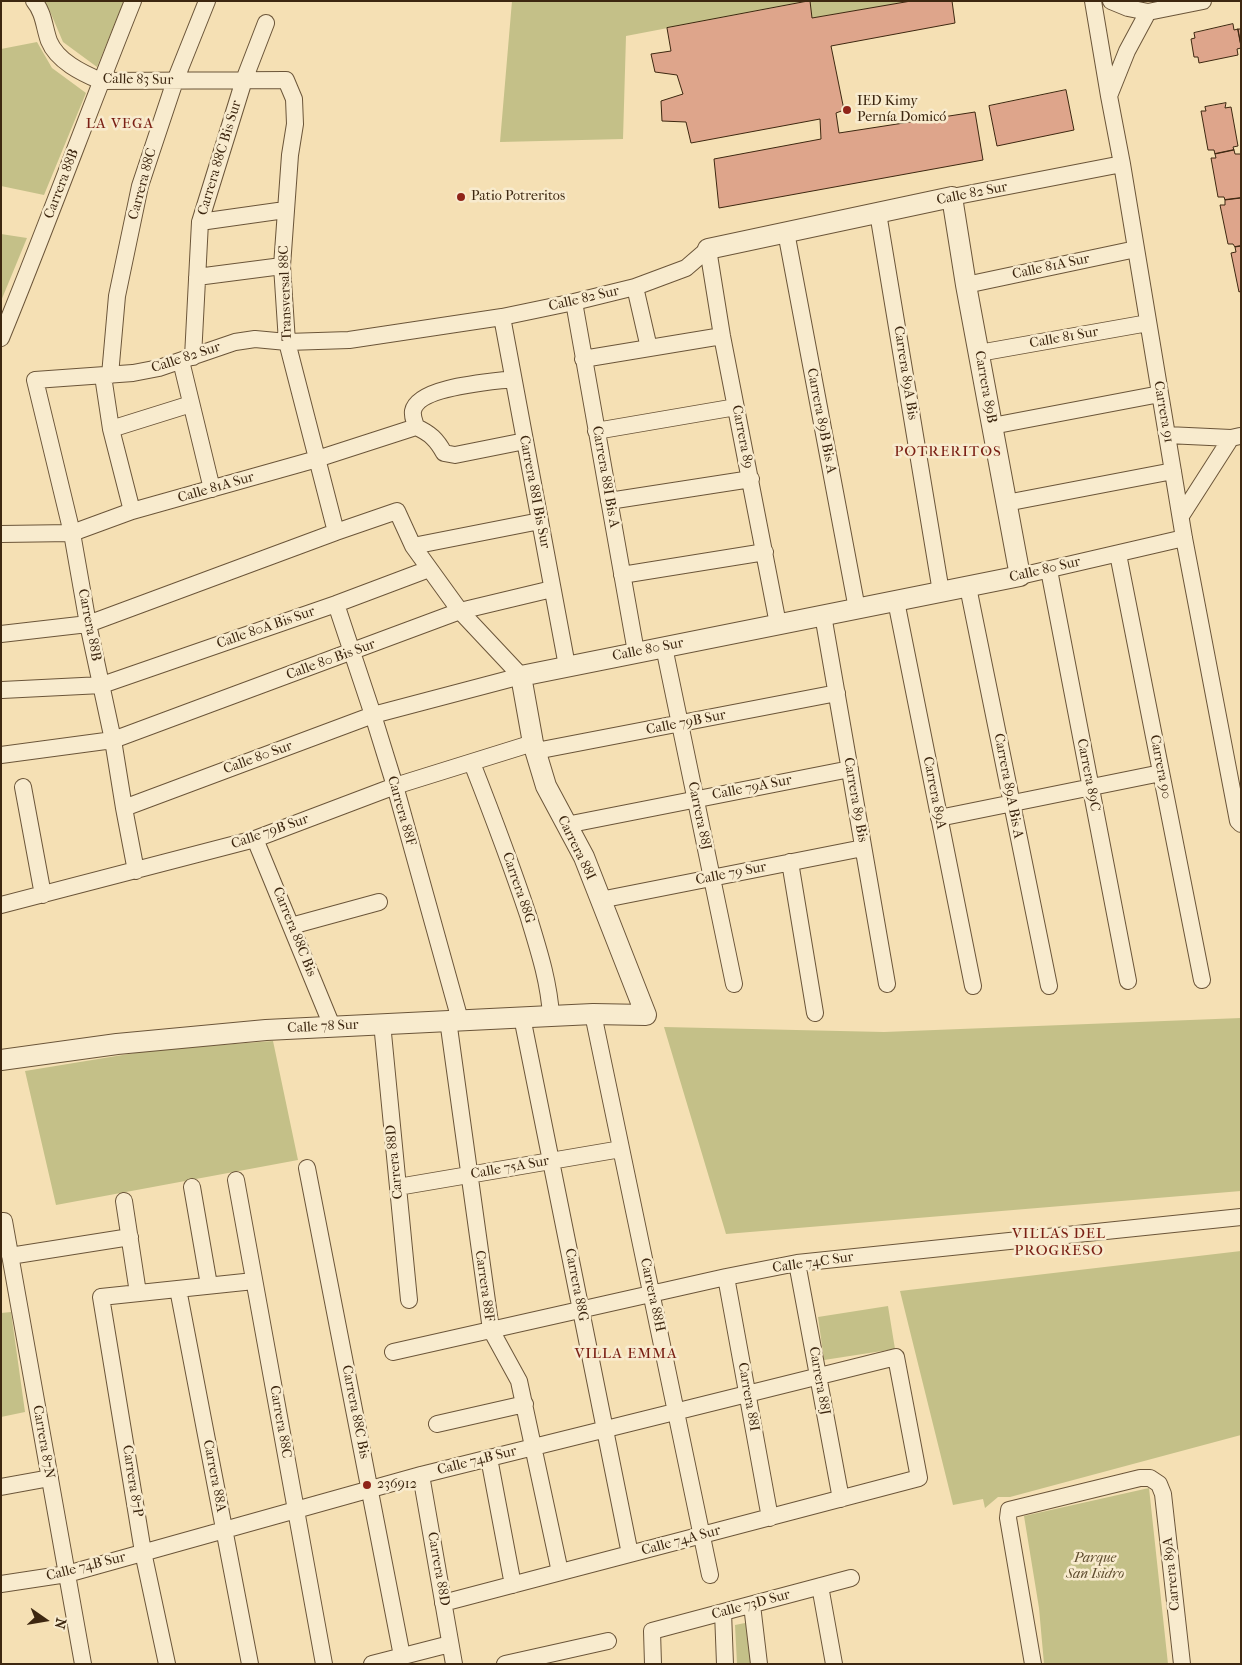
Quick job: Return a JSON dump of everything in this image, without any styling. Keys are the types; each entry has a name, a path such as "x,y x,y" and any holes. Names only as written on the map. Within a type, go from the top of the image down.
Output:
{"street":[{"name":"Calle 83 Sur","path":"34,1 39,8 49,41 56,52 86,75 101,81 286,80"},
{"name":"Carrera 88B","path":"1,338 133,1"},
{"name":"Carrera 88C","path":"132,511 111,429 107,375 117,296 138,196 175,81 207,1"},
{"name":"Carrera 91","path":"1093,1 1184,538 1239,823"},
{"path":"1111,1 1128,8 1148,12 1203,1"},
{"path":"1109,96 1124,58 1148,12"},
{"name":"Carrera 88C Bis Sur","path":"212,489 191,404 187,359 197,277 200,222 244,80 266,23"},
{"name":"Transversal 88C","path":"286,80 294,99 295,124 290,155 282,266 287,342 336,532"},
{"name":"Calle 82 Sur","path":"35,380 107,375 159,368 235,342 255,339 287,342 349,340 502,317 635,287 686,268 708,248 1122,164"},
{"name":"Carrera 89B","path":"952,197 966,285 1020,576"},
{"path":"200,222 285,210"},
{"name":"Carrera 89A Bis","path":"878,213 941,592"},
{"name":"Carrera 89B Bis A","path":"786,232 857,609"},
{"name":"Carrera 89","path":"708,248 722,336 778,624"},
{"name":"Calle 81A Sur","path":"966,285 1136,249"},
{"path":"197,277 282,266"},
{"path":"635,287 648,348"},
{"name":"Carrera 88I Bis A","path":"574,302 636,652"},
{"name":"Carrera 88I Bis Sur","path":"502,317 567,666"},
{"name":"Calle 81 Sur","path":"979,353 1148,322"},
{"path":"583,359 722,336"},
{"path":"513,379 441,390 428,395 418,403 413,410 413,417 422,430 435,439 444,453 455,455 525,441"},
{"name":"Carrera 88B","path":"35,380 72,533 88,624 113,740 136,870"},
{"path":"992,426 1160,394"},
{"path":"111,429 191,404"},
{"path":"596,431 736,406"},
{"name":"Calle 81A Sur","path":"1,534 72,533 132,511 422,430"},
{"path":"1167,435 1236,437"},
{"path":"1181,516 1236,437"},
{"path":"1006,503 1173,471"},
{"path":"609,501 751,479"},
{"path":"1,634 88,624 397,511 413,546 429,570 460,611 521,676"},
{"path":"413,546 540,521"},
{"name":"Calle 80 Sur","path":"124,808 373,715 521,676 968,587 1184,538"},
{"path":"622,575 764,552"},
{"name":"Carrera 90","path":"1118,554 1202,980"},
{"name":"Calle 80A Bis Sur","path":"2,690 102,685 429,570"},
{"name":"Carrera 89C","path":"1049,570 1128,981"},
{"name":"Carrera 89A Bis A","path":"968,587 1049,986"},
{"name":"Calle 80 Bis Sur","path":"1,755 113,740 460,611 552,588"},
{"name":"Carrera 89A","path":"896,601 973,986"},
{"name":"Carrera 88F","path":"336,604 395,786 454,1020 469,1175 490,1330 519,1381 560,1572"},
{"name":"Carrera 89 Bis","path":"823,616 887,984"},
{"name":"Carrera 88J","path":"664,647 734,984"},
{"name":"Carrera 88I","path":"521,676 535,747 546,786 584,857 646,1015"},
{"name":"Calle 79B Sur","path":"1,905 255,839 395,786 535,747 680,724 836,694"},
{"name":"Carrera 88G","path":"472,764 515,874 540,954 550,1001 550,1016"},
{"name":"Calle 79A Sur","path":"566,824 850,769"},
{"path":"939,818 1161,773"},
{"path":"23,788 43,895"},
{"name":"Carrera 88C Bis","path":"255,839 332,1026"},
{"name":"Calle 79 Sur","path":"600,900 864,848"},
{"path":"790,862 815,1013"},
{"path":"291,926 379,902"},
{"name":"Calle 78 Sur","path":"1,1060 117,1044 332,1026 593,1014 646,1015"},
{"name":"Carrera 88H","path":"593,1014 710,1575"},
{"name":"Carrera 88G","path":"522,1017 630,1554"},
{"name":"Carrera 88D","path":"382,1023 409,1300"},
{"name":"Calle 75A Sur","path":"398,1187 621,1149"},
{"name":"Carrera 88C Bis","path":"307,1168 402,1656"},
{"name":"Carrera 88C","path":"236,1180 324,1664"},
{"path":"192,1187 210,1285"},
{"path":"124,1201 138,1293 254,1280"},
{"name":"Calle 74C Sur","path":"393,1352 726,1277 797,1263 1241,1217"},
{"name":"Carrera 87N","path":"2,1221 10,1256 8,1283 50,1478 83,1664"},
{"path":"10,1256 130,1237"},
{"name":"Carrera 88J","path":"797,1263 840,1499"},
{"name":"Carrera 88I","path":"726,1277 770,1518"},
{"name":"Carrera 88A","path":"178,1289 250,1664"},
{"name":"Carrera 87P","path":"138,1293 102,1297 144,1552 167,1664"},
{"name":"Calle 74B Sur","path":"1,1584 67,1574 422,1475 896,1358 919,1478"},
{"path":"437,1424 524,1404"},
{"path":"489,1458 513,1585"},
{"name":"Carrera 88D","path":"422,1475 454,1664"},
{"path":"1,1487 50,1478"},
{"name":"Calle 74A Sur","path":"443,1603 919,1478"},
{"name":"Carrera 89A","path":"1033,1664 1008,1518 1009,1510 1140,1478 1150,1478 1159,1484 1163,1494 1182,1664"},
{"name":"Calle 73D Sur","path":"653,1664 652,1632 851,1578"},
{"path":"820,1586 834,1664"},
{"path":"752,1605 759,1664"},
{"path":"723,1612 726,1664"},
{"path":"505,1664 608,1642"},
{"path":"372,1664 450,1644"}],"green space":[{"path":"41,1 124,1 97,67 63,42 49,9"},
{"path":"512,1 809,1 626,36 623,139 500,142"},
{"path":"809,1 911,1 812,18"},
{"path":"37,42 52,68 86,93 44,195 1,186 1,49"},
{"path":"1,234 27,238 1,301"},
{"path":"1241,1018 1241,1191 726,1234 664,1027 884,1032"},
{"path":"273,1041 298,1160 56,1205 25,1071 153,1050"},
{"path":"1241,1251 1241,1435 1010,1497 998,1497 985,1508 983,1499 953,1505 900,1291"},
{"path":"888,1306 895,1349 824,1360 818,1317"},
{"path":"11,1312 25,1412 1,1417 1,1313"},
{"name":"Parque San Isidro","path":"1149,1488 1168,1664 1044,1664 1039,1608 1024,1516"},
{"path":"750,1622 755,1664 737,1664 735,1625"}],"building":[{"path":"810,1 812,18 911,1 952,1 955,23 831,46 844,110 836,113 839,133 975,112 983,160 719,208 714,159 821,139 820,119 691,143 686,122 662,121 661,101 683,94 677,75 655,72 651,54 671,51 667,28"},
{"path":"1233,24 1234,30 1238,29 1241,46 1241,48 1237,49 1238,55 1199,63 1198,57 1194,57 1191,39 1195,38 1194,33"},
{"path":"1238,29 1241,29 1241,46"},
{"path":"1066,90 1074,130 997,146 989,106"},
{"path":"1226,103 1225,108 1231,107 1238,146 1233,147 1234,150 1215,154 1214,150 1208,150 1201,111 1206,111 1205,107"},
{"path":"1234,150 1235,154 1241,154 1241,198 1225,200 1224,197 1218,197 1211,158 1216,158 1215,154"},
{"path":"1241,198 1241,246 1235,247 1233,244 1228,244 1220,205 1225,205 1225,200"},
{"path":"1241,246 1241,291 1239,292 1231,253 1236,252 1235,247"}],"place":[{"name":"IED Kimy Pernía Domicó","path":"847,110"},
{"name":"Patio Potreritos","path":"461,197"},
{"name":"236912","path":"367,1485"}],"district":[{"name":"LA VEGA","path":"120,124"},
{"name":"POTRERITOS","path":"948,452"},
{"name":"VILLAS DEL PROGRESO","path":"1059,1242"},
{"name":"VILLA EMMA","path":"626,1354"}]}
